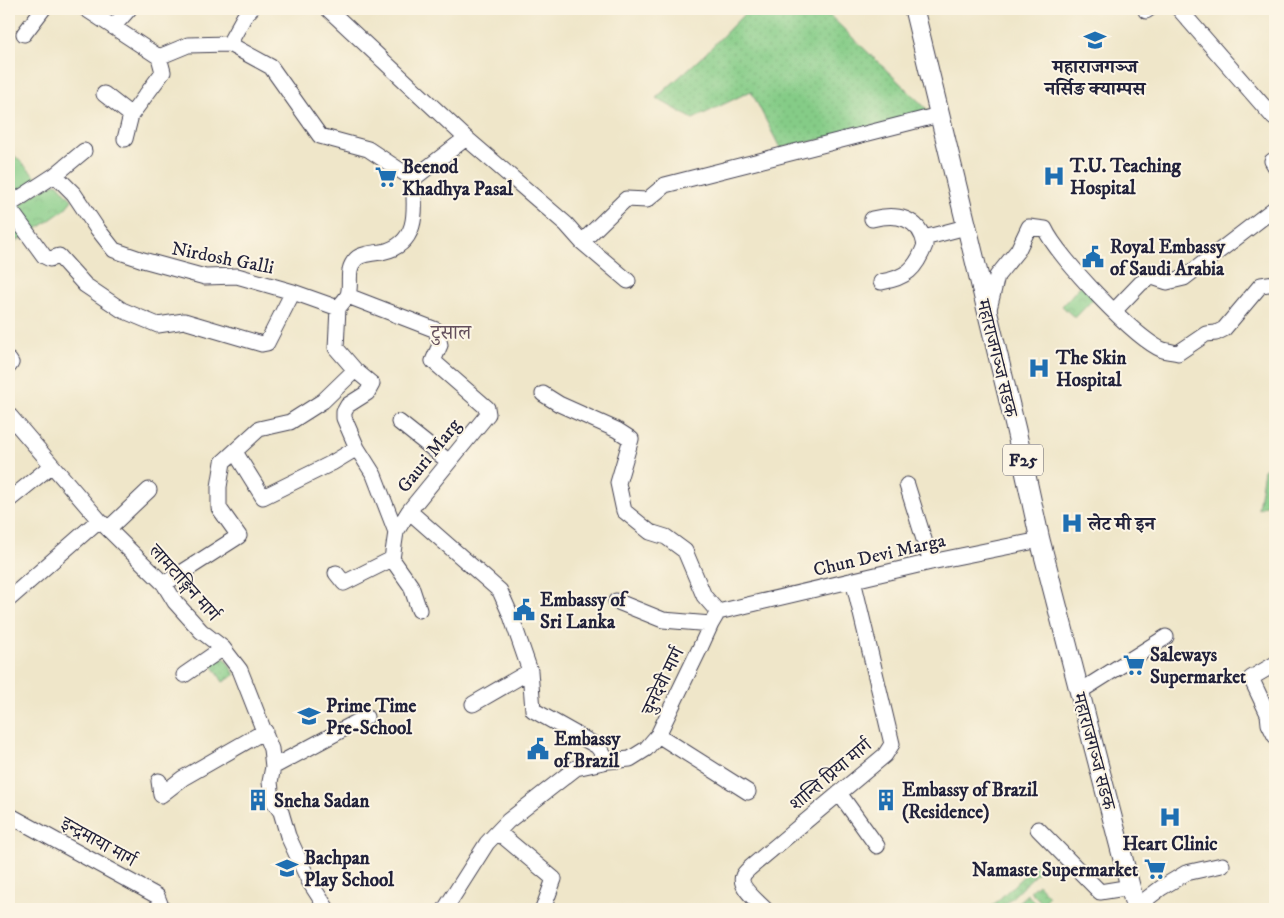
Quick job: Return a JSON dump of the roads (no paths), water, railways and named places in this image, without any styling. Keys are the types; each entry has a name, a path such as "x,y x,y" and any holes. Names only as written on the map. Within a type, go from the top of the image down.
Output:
{"main road":[{"name":"महाराजगञ्ज सडक","path":"914,9 1016,430 1040,540 1136,908"}],"street":[{"path":"24,34 43,9"},
{"path":"86,9 159,57 163,72 132,115 125,139"},
{"path":"113,27 129,9"},
{"path":"229,44 244,17 251,9"},
{"path":"328,9 466,138 566,224 582,242 628,281"},
{"path":"1179,9 1274,118"},
{"path":"159,57 188,45 229,44 271,67 320,136 368,149 413,179"},
{"path":"104,94 132,115"},
{"path":"582,242 626,199 647,200 665,185 940,115"},
{"path":"413,179 466,138"},
{"path":"9,205 55,175 84,152"},
{"name":"Nirdosh Galli","path":"55,175 74,194 92,222 114,250 142,260 205,277 237,276 293,292 343,302"},
{"path":"396,532 374,475 357,448 344,418 344,412 348,405 367,393 372,384 355,370 336,348 348,273 352,264 358,257 388,251 397,246 408,235 414,223 413,179"},
{"path":"9,208 44,256 50,259 59,256 86,285 122,310 158,325 184,321 262,344 266,343 293,292"},
{"path":"1114,311 1141,283 1152,278 1167,282 1184,278 1275,208"},
{"path":"872,219 890,216 906,219 920,228 924,238 925,245 915,266 906,274 894,280 881,282"},
{"path":"924,238 966,227"},
{"path":"988,315 997,276 1018,250 1029,227 1045,229 1050,240 1114,311 1162,350 1178,353 1206,334 1216,333 1224,329 1261,285 1275,283"},
{"name":"Gauri Marg","path":"343,302 436,330 440,345 433,360 487,408 488,414 409,511 500,591 511,616 530,672 533,710 597,746 608,761"},
{"path":"9,360 11,363 9,366"},
{"path":"164,584 239,536 219,508 222,462 259,429 290,422 323,401 355,370"},
{"path":"543,394 559,404 617,430 630,439 618,483 624,511 650,532 666,537 685,551 704,596 719,615"},
{"name":"लामटाङ्गिन मार्ग","path":"9,415 51,466 103,524 164,584 175,602 192,622 223,648 240,670 271,749 273,767 270,782 272,799 281,812 288,836 309,881 327,909"},
{"path":"399,422 448,461"},
{"path":"235,452 263,497 332,463 357,448"},
{"path":"9,500 51,466"},
{"path":"907,485 930,562"},
{"path":"9,599 149,490"},
{"path":"409,511 396,532 392,559 412,586 419,610"},
{"name":"Chun Devi Marga","path":"616,601 663,620 719,615 930,562 1040,540"},
{"path":"336,573 344,583 392,559"},
{"name":"शान्ति प्रिया मार्ग","path":"765,909 745,888 742,883 742,876 885,755 892,744 853,580"},
{"name":"चुनदेवी मार्ग","path":"445,909 487,843 508,821 576,768 608,761 630,759 646,749 658,735 719,615"},
{"path":"1079,692 1166,637"},
{"path":"184,675 223,648"},
{"path":"1275,664 1251,678 1268,714 1268,724 1275,736"},
{"path":"473,704 530,672"},
{"path":"273,767 366,718"},
{"path":"159,781 160,795 183,778 265,731"},
{"path":"658,735 748,792"},
{"path":"840,793 877,846"},
{"name":"इन्द्रमाया मार्ग","path":"9,815 157,896 162,909"},
{"path":"1038,829 1100,892 1131,887"},
{"path":"498,832 554,879 543,909"},
{"path":"1136,908 1161,888 1186,873 1222,865"}],"place":[{"name":"महाराजगञ्ज नर्सिङ क्याम्पस","path":"1095,40"},
{"name":"T.U. Teaching Hospital","path":"1054,176"},
{"name":"Beenod Khadhya Pasal","path":"386,177"},
{"name":"Royal Embassy of Saudi Arabia","path":"1093,257"},
{"name":"The Skin Hospital","path":"1039,368"},
{"name":"लेट मी इन","path":"1072,523"},
{"name":"Embassy of Sri Lanka","path":"524,610"},
{"name":"Saleways Supermarket","path":"1134,665"},
{"name":"Prime Time Pre-School","path":"309,716"},
{"name":"Embassy of Brazil","path":"538,749"},
{"name":"Sneha Sadan","path":"258,800"},
{"name":"Embassy of Brazil (Residence)","path":"886,800"},
{"name":"Heart Clinic","path":"1170,817"},
{"name":"Bachpan Play School","path":"287,868"},
{"name":"Namaste Supermarket","path":"1155,869"}],"district":[{"name":"टुसाल","path":"451,332"}]}
